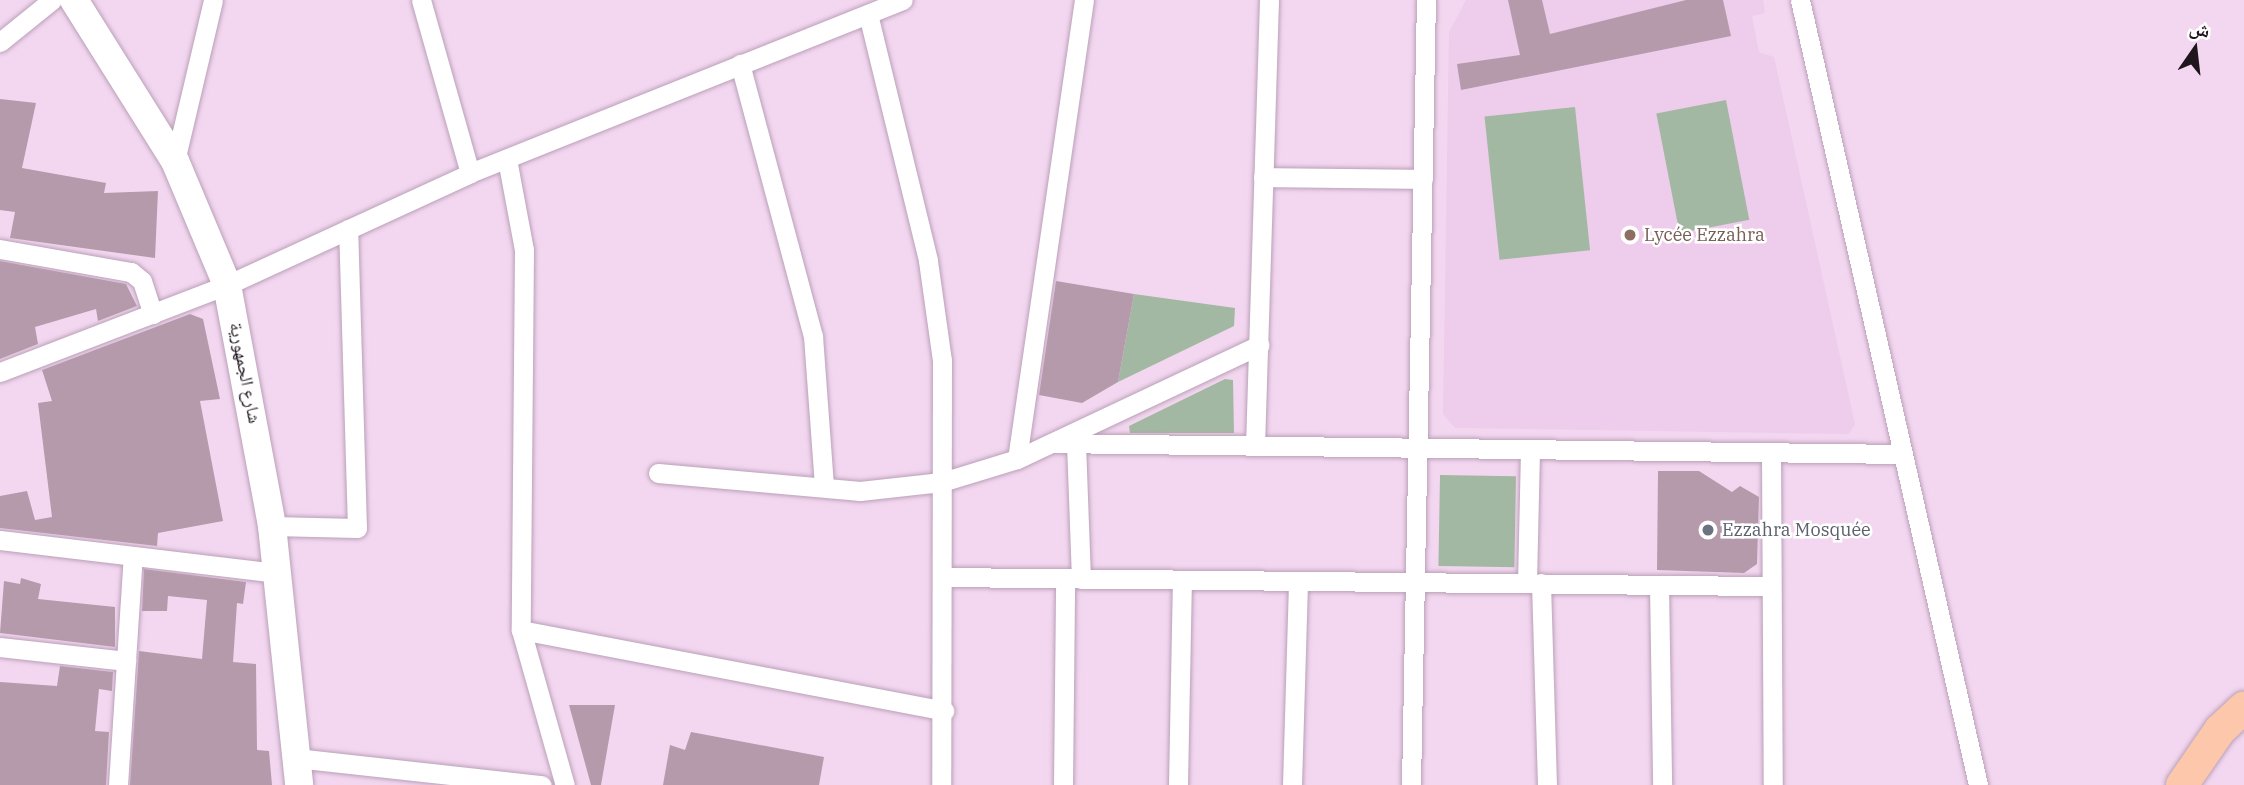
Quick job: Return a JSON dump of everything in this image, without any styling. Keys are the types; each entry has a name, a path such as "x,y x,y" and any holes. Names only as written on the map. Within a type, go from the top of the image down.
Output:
{"main road":[{"name":"شارع الجمهورية","path":"74,0 175,161 227,285 272,526 297,771"},
{"path":"2182,785 2220,730 2244,708"}],"street":[{"path":"0,42 52,0"},
{"path":"175,161 213,0"},
{"path":"421,0 470,173"},
{"path":"0,372 227,285 470,173 903,0"},
{"path":"1017,459 1084,0"},
{"path":"1255,446 1269,0"},
{"path":"1411,785 1426,0"},
{"path":"1800,0 1978,785"},
{"path":"868,14 937,307 944,577 941,785"},
{"path":"740,64 813,336 822,390 824,486"},
{"path":"507,159 524,250 521,630 565,785"},
{"path":"1263,177 1423,179"},
{"path":"272,526 358,528 356,326 348,229"},
{"path":"0,249 131,272 142,281 153,314"},
{"path":"658,474 860,491 942,482 1017,459 1259,345"},
{"path":"1052,443 1902,454"},
{"path":"1063,785 1073,578 1076,443"},
{"path":"1530,449 1534,583 1547,785"},
{"path":"1771,452 1768,586 1773,785"},
{"path":"0,540 278,573"},
{"path":"118,785 133,556"},
{"path":"944,577 1768,586"},
{"path":"1178,785 1182,580"},
{"path":"1292,785 1298,581"},
{"path":"1659,585 1662,785"},
{"path":"521,630 944,711"},
{"path":"0,647 126,661"},
{"path":"297,771 542,785"}],"shaded area":[{"name":"Lycée Ezzahra","path":"1466,0 1763,0 1765,13 1752,16 1759,52 1774,57 1855,424 1849,434 1455,428 1443,414 1449,32"}],"green space":[{"path":"1726,100 1749,220 1680,233 1656,114"},
{"path":"1575,107 1590,250 1500,260 1484,117"},
{"path":"1134,294 1235,308 1234,326 1118,382"},
{"path":"1225,379 1233,380 1234,433 1130,433 1129,426"},
{"path":"1440,475 1516,476 1514,567 1438,566"}],"building":[{"path":"1508,0 1542,0 1550,34 1686,0 1723,0 1731,36 1461,90 1457,64 1520,55"},
{"path":"0,99 36,103 22,168 106,183 104,193 158,191 155,258 10,238 15,212 0,210"},
{"path":"0,261 126,284 137,306 98,321 96,309 35,327 38,344 0,359"},
{"path":"1056,281 1134,294 1118,382 1082,403 1039,395"},
{"path":"190,314 203,319 220,399 200,401 223,521 158,533 157,546 0,528 0,496 27,491 35,520 52,517 38,403 52,401 42,370"},
{"name":"Ezzahra Mosquée","path":"1658,471 1699,471 1732,492 1740,486 1759,497 1757,564 1744,573 1657,570"},
{"path":"144,569 246,582 243,604 237,603 233,662 256,664 257,750 269,751 272,785 130,785 139,651 202,659 207,600 168,596 167,611 142,611"},
{"path":"21,578 41,584 38,599 115,607 115,647 0,633 4,581 20,584"},
{"path":"60,666 113,672 112,691 99,689 95,731 109,732 106,785 0,785 0,682 57,686"},
{"path":"569,705 615,705 601,785 591,785"},
{"path":"691,732 824,757 819,785 663,785 670,745 685,750"}],"place":[{"name":"Lycée Ezzahra","path":"1630,235"},
{"name":"Ezzahra Mosquée","path":"1708,530"}]}
